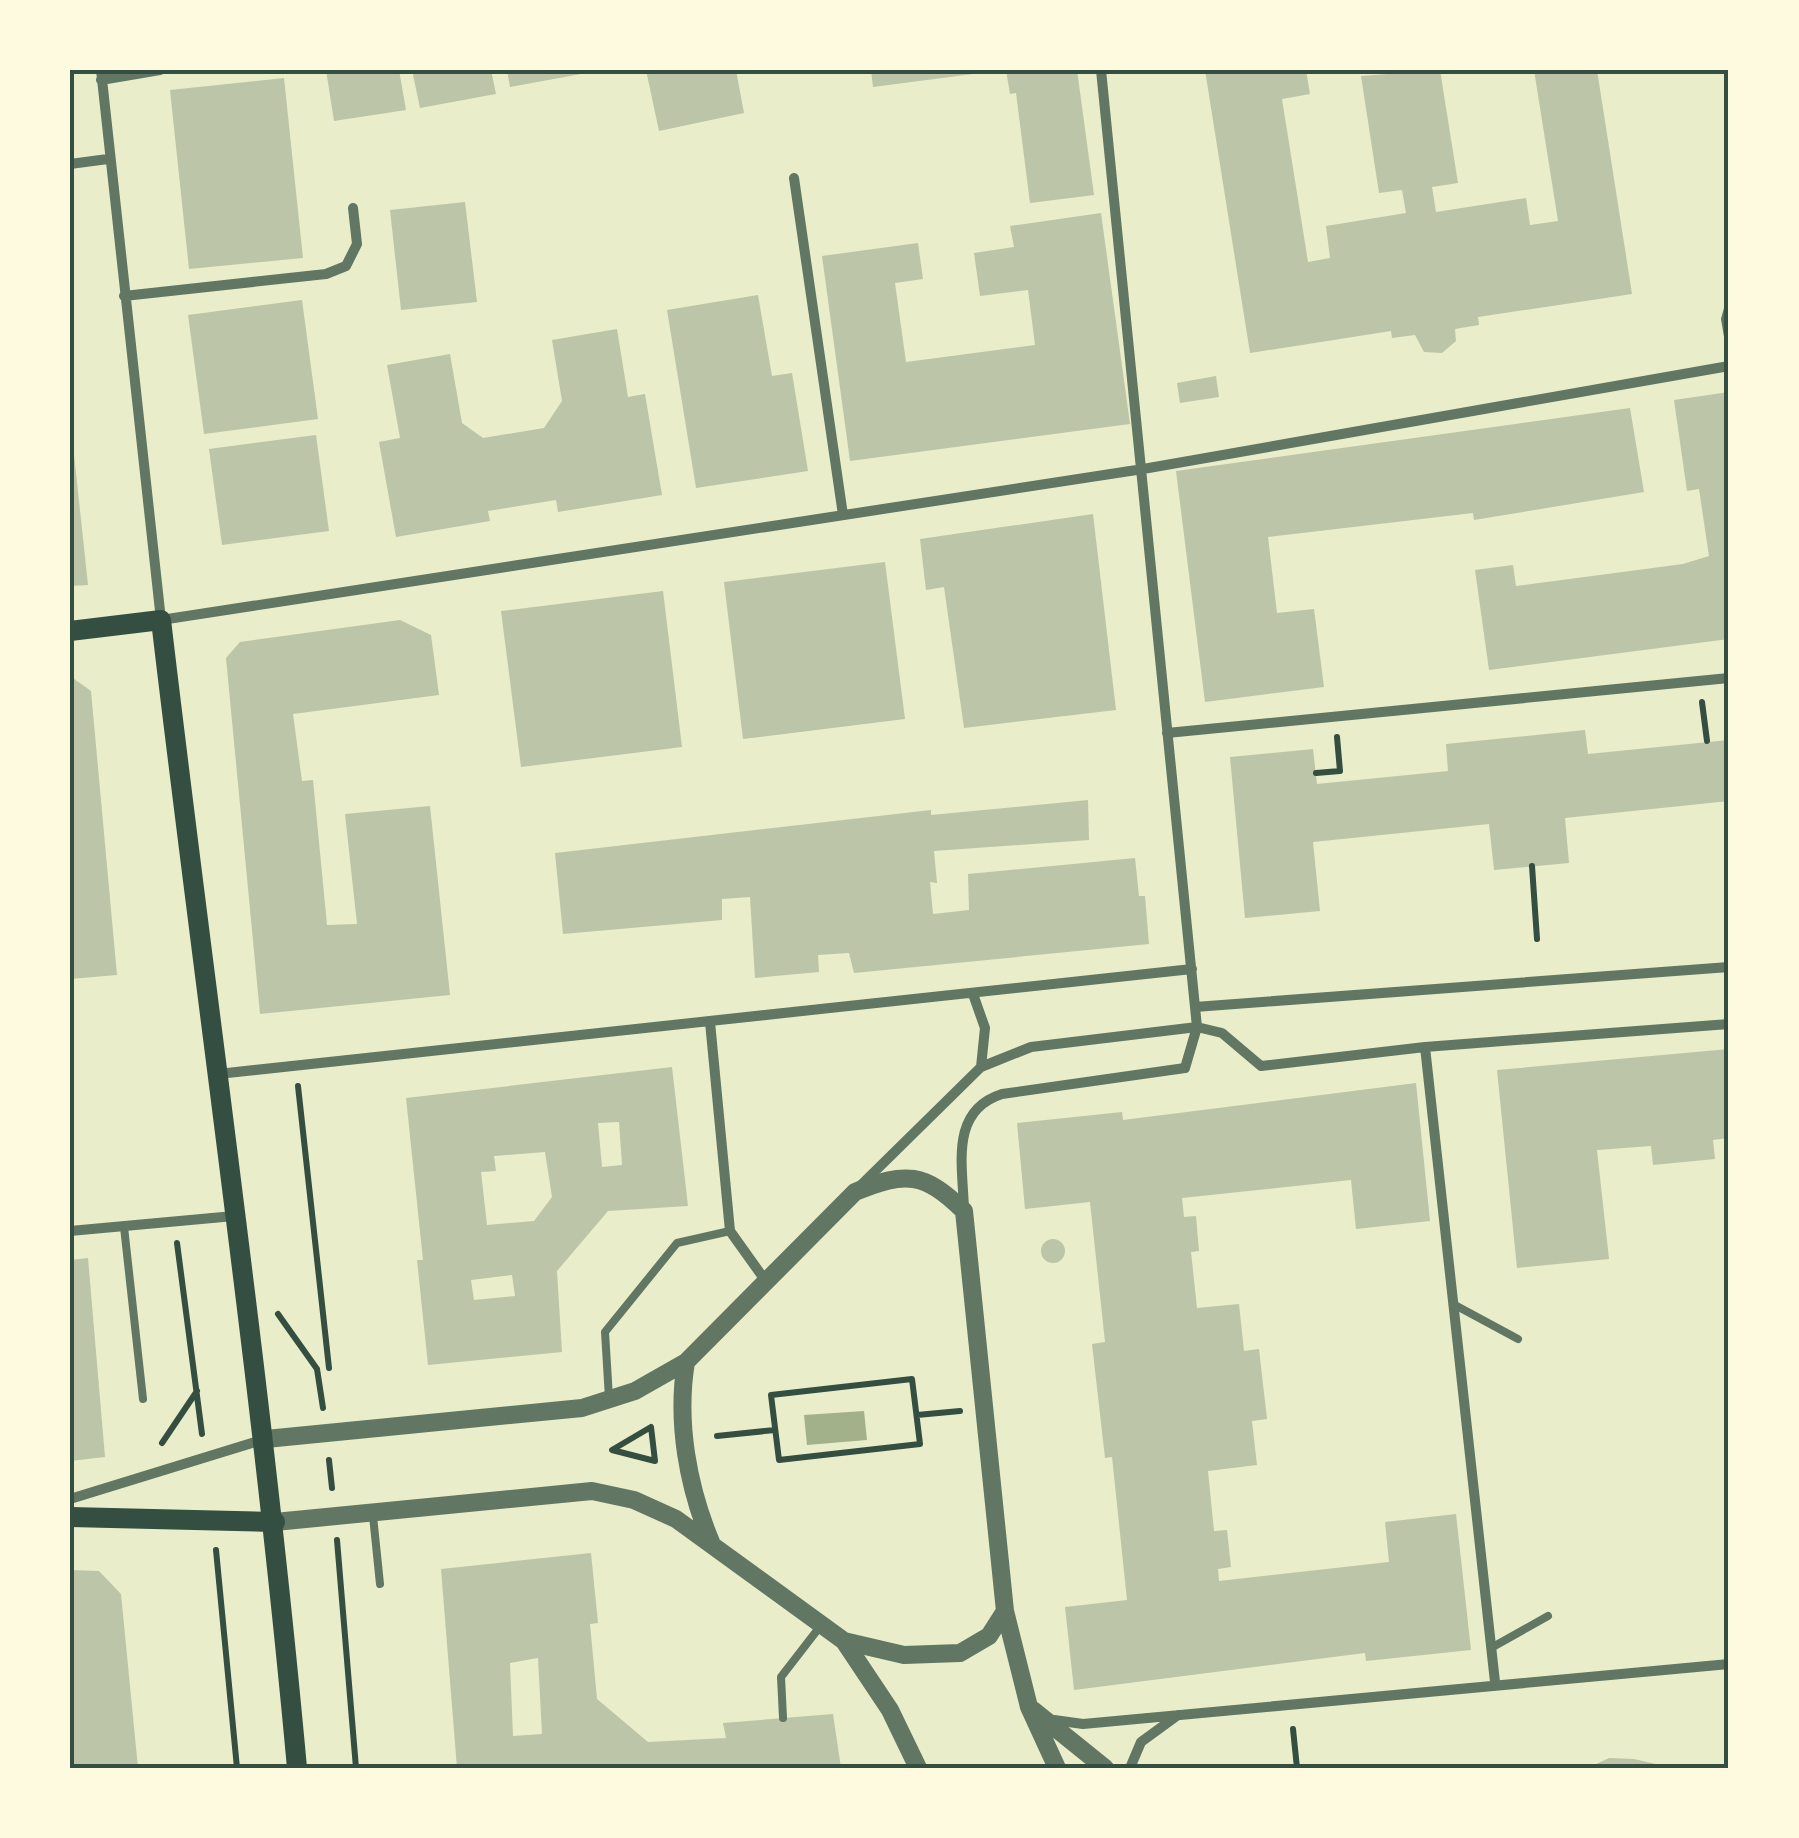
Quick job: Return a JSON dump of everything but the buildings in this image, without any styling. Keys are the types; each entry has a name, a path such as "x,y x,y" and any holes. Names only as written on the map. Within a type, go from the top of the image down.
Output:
{"main road":[{"path":"70,630 161,620 215,1074 266,1439 297,1768"},
{"path":"70,1518 275,1522"}],"street":[{"path":"160,70 101,75 161,620 1143,469 1729,366"},
{"path":"1057,1768 1029,1707 1005,1612 964,1211 962,1134 978,1107 990,1098 1185,1068 1197,1027 1100,70"},
{"path":"70,164 108,159"},
{"path":"794,178 843,515"},
{"path":"124,296 326,274 346,266 357,244 353,208"},
{"path":"1167,732 1729,678"},
{"path":"1195,1007 1729,967"},
{"path":"215,1074 1192,969"},
{"path":"973,994 984,1028 981,1067"},
{"path":"710,1022 730,1231 766,1280"},
{"path":"70,1498 266,1439 582,1408 609,1400 686,1362 981,1067 1030,1047 1197,1027 1222,1033 1241,1044 1250,1060 1261,1066 1425,1047 1729,1024"},
{"path":"1425,1047 1495,1682"},
{"path":"855,1192 885,1179 917,1176 944,1191 964,1211"},
{"path":"70,1231 234,1216"},
{"path":"686,1362 681,1394 685,1440 696,1505 712,1543"},
{"path":"275,1522 592,1491 634,1500 712,1543 844,1641 890,1710 918,1768"},
{"path":"844,1641 904,1655 960,1653 988,1636 1005,1612"},
{"path":"1029,1707 1064,1724 1495,1682 1729,1664"},
{"path":"1029,1707 1105,1768"},
{"path":"1130,1768 1149,1734 1180,1714"}],"lane":[{"path":"1729,306 1725,320 1729,342"},
{"path":"124,1226 143,1399"},
{"path":"609,1400 604,1332 677,1242 730,1231"},
{"path":"1453,1304 1518,1339"},
{"path":"373,1511 380,1584"},
{"path":"1491,1648 1548,1616"},
{"path":"783,1718 780,1677 822,1624"}],"path":[{"path":"1699,681 1706,741"},
{"path":"1316,774 1340,771 1335,716"},
{"path":"1532,866 1537,939"},
{"path":"296,1066 329,1368"},
{"path":"317,1369 335,1515 356,1768"},
{"path":"912,1380 920,1444 779,1460 775,1430 771,1395 912,1380"},
{"path":"156,1449 198,1390"},
{"path":"916,1415 982,1408"},
{"path":"650,1427 655,1461 612,1450 650,1427"},
{"path":"718,1436 775,1430"},
{"path":"1290,1702 1297,1768"}],"shaded area":[{"path":"864,1411 867,1440 807,1445 804,1415"}]}
